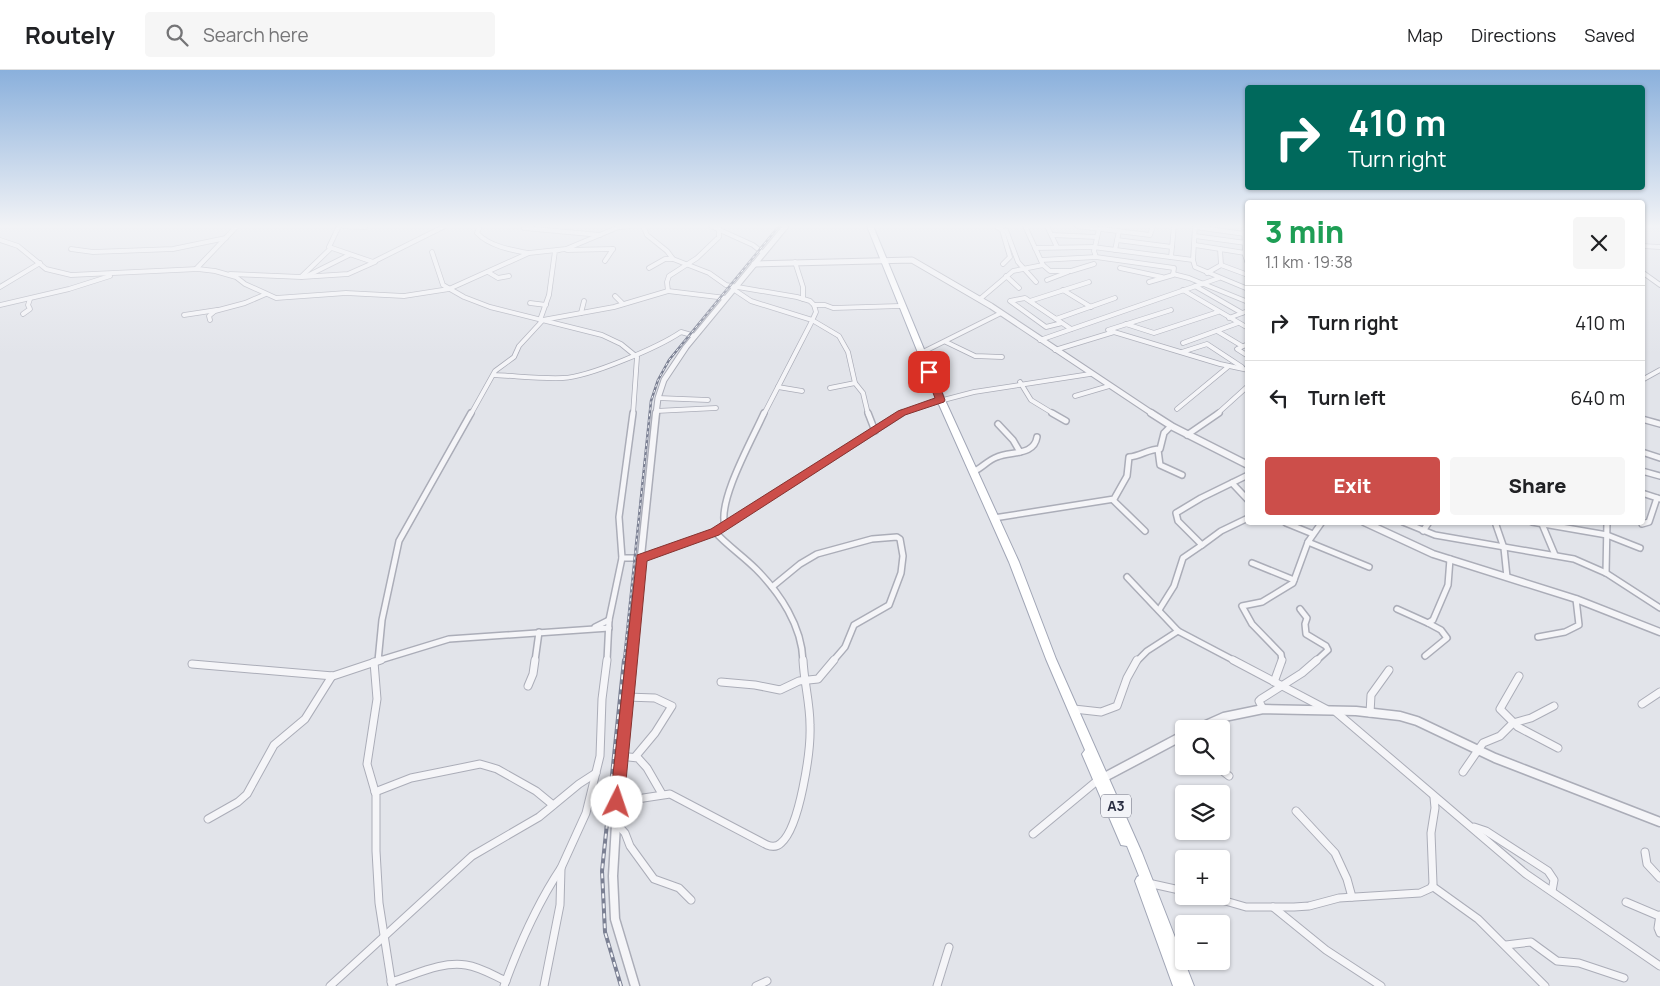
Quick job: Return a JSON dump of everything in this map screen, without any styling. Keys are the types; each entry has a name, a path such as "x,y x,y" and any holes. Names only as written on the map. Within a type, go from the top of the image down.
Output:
{"main road":[{"name":"A3","path":"886,269 900,306 911,328"},
{"name":"A3","path":"887,269 939,400 1032,609 1046,659 1148,883 1187,986"},
{"name":"A3","path":"939,400 994,518 1032,609 1101,779 1180,986"}],"street":[{"path":"0,287 30,269"},
{"path":"46,269 71,275 196,269 213,270 236,277 266,294 285,299 346,293 394,297 449,289 495,269"},
{"path":"304,276 311,269"},
{"path":"304,276 320,269"},
{"path":"227,274 240,273 280,277 344,276 363,269"},
{"path":"438,269 442,286 468,299 541,320 608,337 635,355 637,361 634,406 619,517 622,558 609,620 602,699 600,756 586,813 561,868 547,889 514,959 505,983 482,969 465,965 451,965 391,984 377,880 375,792 368,764 368,750 377,699 376,661 383,613 399,541 495,371 514,357 519,346 539,327 541,320 546,305 552,269"},
{"path":"668,291 667,282 669,276 680,269"},
{"path":"698,269 708,273 751,302 812,320 839,336 848,352 855,383 863,393 870,421 875,430"},
{"path":"635,986 615,919 613,876 620,756 658,398 664,380 696,336 750,269"},
{"path":"797,269 803,287 803,298"},
{"path":"927,269 978,298 1171,426 1245,464"},
{"path":"978,298 989,294 1006,276 1020,269"},
{"path":"1025,269 1036,282"},
{"path":"1048,269 1051,271 1071,271"},
{"path":"1047,280 1078,269"},
{"path":"1122,269 1165,278"},
{"path":"1173,274 1174,269"},
{"path":"1198,269 1245,288"},
{"path":"1207,273 1214,269"},
{"path":"1233,269 1245,274"},
{"path":"488,272 498,278 509,276"},
{"path":"0,306 69,289 120,273"},
{"path":"1149,282 1173,274 1203,283 1245,301"},
{"path":"1645,274 1660,285"},
{"path":"1006,276 1019,288"},
{"path":"1040,340 1219,278"},
{"path":"1030,301 1089,282"},
{"path":"1195,286 1243,312 1229,318"},
{"path":"733,289 803,298 814,305 836,308 900,306"},
{"path":"1063,290 1091,307"},
{"path":"1183,290 1245,326"},
{"path":"541,320 623,304 668,291 726,298"},
{"path":"184,315 222,309 245,303 266,294"},
{"path":"615,296 623,304"},
{"path":"1062,322 1046,328 1010,301 1021,297 1030,301 1062,322 1071,329"},
{"path":"1056,319 1115,298"},
{"path":"23,314 30,309 28,305 30,299"},
{"path":"581,313 584,302"},
{"path":"0,310 12,303"},
{"path":"530,303 546,305"},
{"path":"725,526 722,517 730,487 800,341 816,312 814,305"},
{"path":"210,320 209,316 222,309"},
{"path":"1054,349 1171,310"},
{"path":"1126,324 1154,333 1218,312"},
{"path":"919,349 946,342 1001,313"},
{"path":"1184,343 1238,323"},
{"path":"1217,331 1242,346"},
{"path":"494,374 574,377 635,355 671,339 681,332 696,336"},
{"path":"1054,349 1114,332 1245,370"},
{"path":"1196,339 1203,344 1209,345 1245,369"},
{"path":"946,342 975,356 1002,357"},
{"path":"1180,352 1203,344"},
{"path":"1245,345 1238,349 1245,354"},
{"path":"1177,409 1229,366"},
{"path":"1645,378 1660,370"},
{"path":"622,558 641,558 715,532 905,411 939,400 1020,382 1090,374"},
{"path":"1020,382 1031,400 1066,421"},
{"path":"830,388 855,383"},
{"path":"1075,396 1108,386"},
{"path":"778,387 802,391"},
{"path":"1187,435 1214,417 1245,389"},
{"path":"658,398 708,400"},
{"path":"656,411 716,408"},
{"path":"1645,420 1660,424"},
{"path":"998,424 1013,440 1020,452"},
{"path":"1171,426 1164,433 1158,450 1160,465 1182,474"},
{"path":"973,472 982,468 994,458 1034,447 1037,438"},
{"path":"994,518 1112,500 1127,476 1129,457 1138,456 1148,449 1158,450"},
{"path":"1645,453 1660,458"},
{"path":"1645,472 1660,476"},
{"path":"1202,545 1178,521 1176,514 1245,476"},
{"path":"1232,483 1245,497"},
{"path":"1645,494 1658,498 1649,522 1645,523"},
{"path":"1112,500 1144,531"},
{"path":"1159,610 1174,586 1183,558 1221,531 1245,519"},
{"path":"1291,525 1313,534"},
{"path":"1274,682 1282,665 1283,658 1252,624 1242,606 1269,598 1289,586 1294,580 1308,542 1320,525"},
{"path":"1371,525 1450,559 1576,599 1660,632"},
{"path":"1410,525 1435,535 1579,560 1606,572 1660,608"},
{"path":"1423,531 1426,525"},
{"path":"1496,525 1504,548 1507,577"},
{"path":"1542,525 1555,555"},
{"path":"1548,525 1607,535 1640,548"},
{"path":"1606,525 1606,572"},
{"path":"617,802 662,794 676,796 772,847 782,844 789,833 800,799 808,756 811,712 800,637 772,587 746,560 730,550 715,532"},
{"path":"721,682 755,685 780,690 799,681 818,680 844,647 854,625 889,605 894,596 903,564 904,548 897,537 872,539 817,554 800,564 772,587"},
{"path":"1308,542 1369,568"},
{"path":"1428,623 1433,620 1443,600 1448,585 1450,559"},
{"path":"1252,563 1294,580"},
{"path":"1126,577 1178,631 1332,712 1434,797 1472,826 1526,874 1660,966"},
{"path":"1538,637 1562,633 1574,629 1578,625 1576,599"},
{"path":"1263,710 1259,701 1261,699 1283,686 1328,650 1326,646 1306,634 1305,624 1308,618 1300,609"},
{"path":"1397,609 1441,630 1447,638 1426,656"},
{"path":"595,628 609,620"},
{"path":"192,664 332,676 440,641 609,628"},
{"path":"1073,709 1104,712 1113,709 1138,659 1178,631"},
{"path":"528,686 533,674 539,632"},
{"path":"1370,713 1368,706 1370,698 1389,670"},
{"path":"208,819 238,802 247,794 274,745 305,719 332,676"},
{"path":"1519,676 1500,709 1513,723 1558,748"},
{"path":"1642,704 1660,692"},
{"path":"627,697 652,697 661,699 672,706 655,734 635,757"},
{"path":"1462,772 1483,743 1500,736 1513,723 1531,718 1554,706"},
{"path":"1217,720 1242,712 1263,710 1370,713 1400,716 1417,721 1495,758 1660,822"},
{"path":"1033,834 1101,779 1175,740"},
{"path":"620,756 635,757 647,768 662,794"},
{"path":"375,792 411,778 480,764 498,770 536,791 553,805"},
{"path":"330,986 472,856 526,826 596,773"},
{"path":"1230,902 1246,906 1309,906 1325,900 1420,893 1434,884 1431,833 1434,797"},
{"path":"1296,812 1336,853 1352,897"},
{"path":"616,823 625,833 630,846 654,879 679,888 691,900"},
{"path":"1472,826 1486,831 1548,871 1554,880 1552,891"},
{"path":"1645,852 1647,864 1660,878"},
{"path":"544,986 560,905 561,868"},
{"path":"1148,883 1175,889"},
{"path":"1432,886 1455,900 1506,945 1545,986"},
{"path":"1626,902 1660,916 1658,928 1660,933"},
{"path":"1272,906 1326,950 1381,986"},
{"path":"1506,945 1531,942 1557,960 1579,962 1624,978"},
{"path":"937,986 949,947"},
{"path":"756,986 766,982"}],"railway":[{"path":"624,661 651,401 658,380 669,360 744,269"},
{"path":"621,986 605,932 602,871 624,660"}],"route":[{"path":"617,802 620,756 641,558 715,532 902,413 941,400 929,372"}]}
